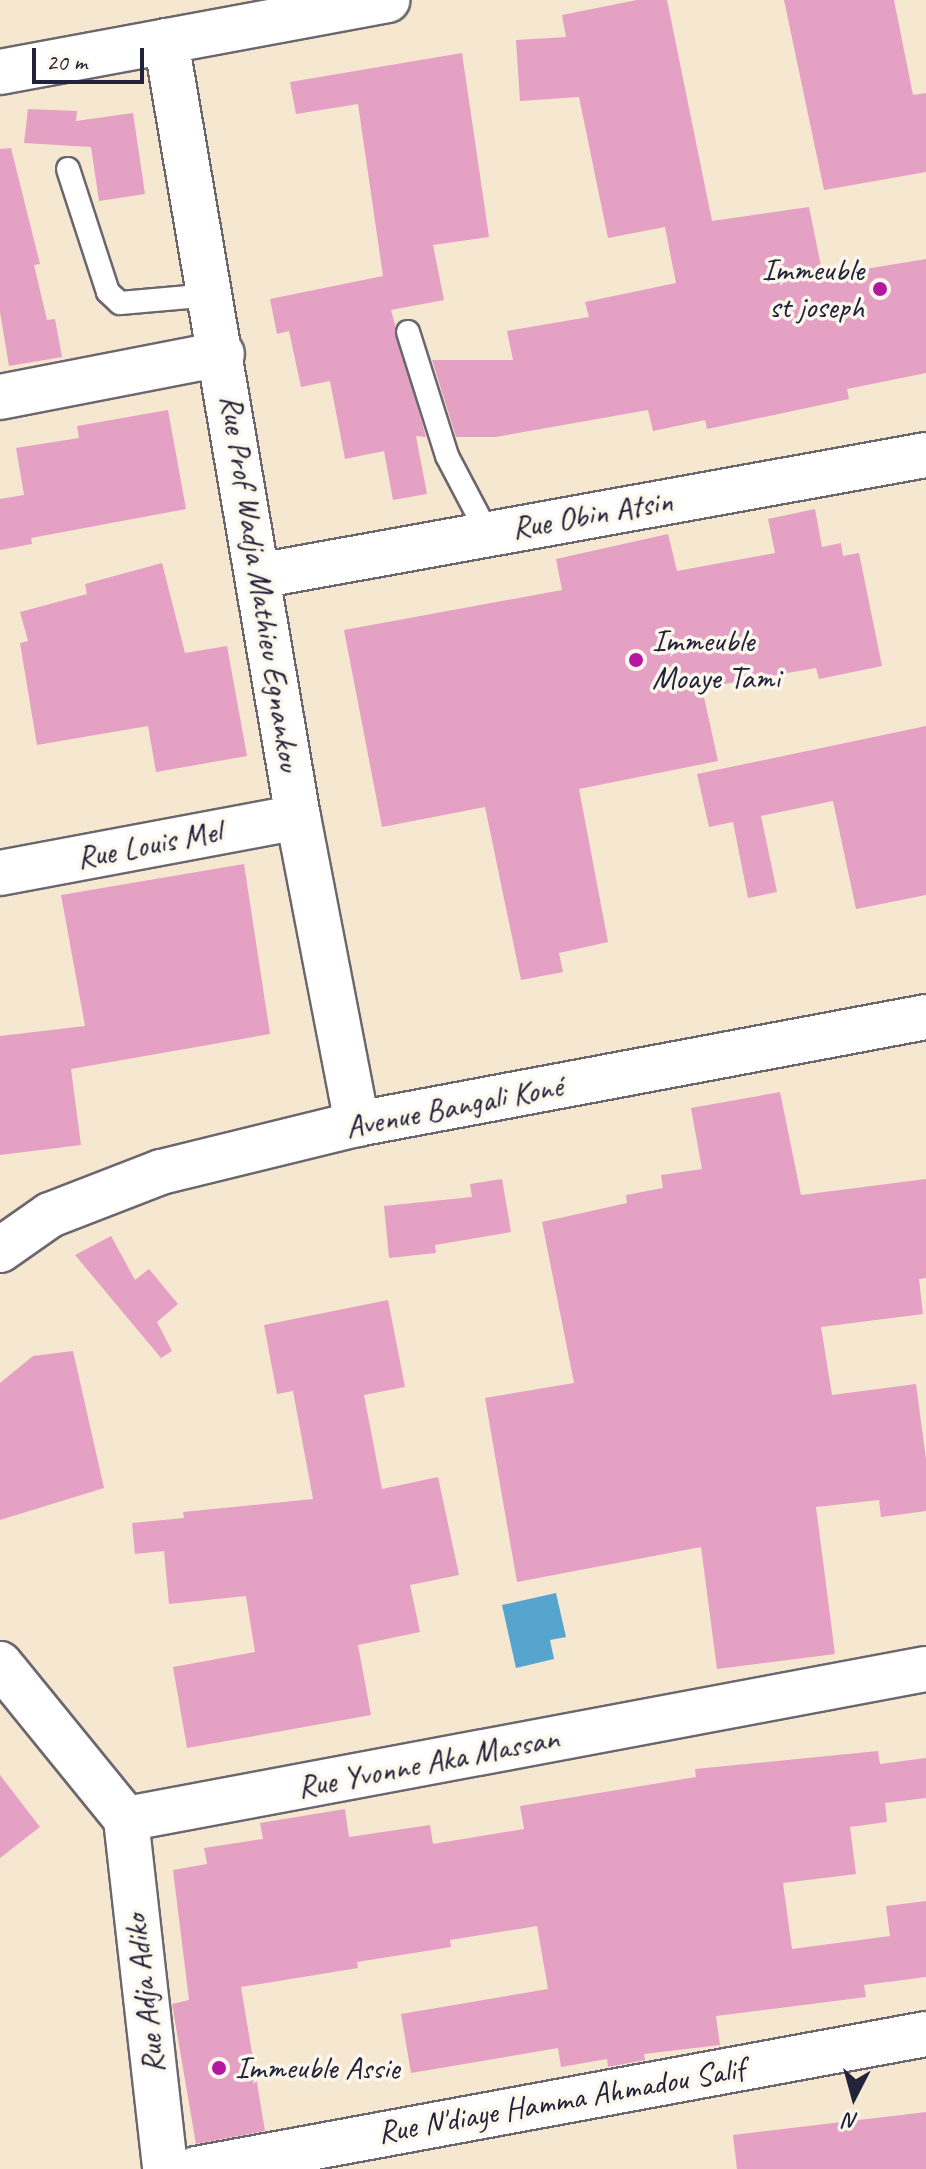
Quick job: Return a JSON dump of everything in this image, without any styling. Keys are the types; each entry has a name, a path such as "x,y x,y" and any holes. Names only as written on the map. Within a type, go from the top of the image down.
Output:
{"street":[{"path":"0,72 387,0"},
{"name":"Rue Prof Wadja Mathieu Egnankou","path":"166,41 212,295 298,817 357,1124"},
{"path":"0,397 222,354"},
{"name":"Rue Obin Atsin","path":"258,576 926,455"},
{"name":"Rue Louis Mel","path":"0,873 298,817"},
{"name":"Avenue Bangali Koné","path":"0,1250 50,1215 102,1192 161,1172 357,1124 926,1017"},
{"path":"0,1664 126,1819"},
{"name":"Rue Yvonne Aka Massan","path":"126,1819 926,1669"},
{"name":"Rue Adja Adiko","path":"126,1819 165,2169"},
{"name":"Rue N'diaye Hamma Ahmadou Salif","path":"196,2169 926,2034"}],"lane":[{"path":"68,169 108,292 120,303 212,295"},
{"path":"408,332 447,456 488,534"}],"water":[{"path":"556,1593 566,1637 550,1640 554,1659 516,1668 502,1605"}],"building":[{"path":"637,0 667,0 712,221 809,207 823,276 926,259 926,373 847,389 849,399 707,429 705,420 653,431 648,410 496,437 456,437 432,360 513,360 507,331 589,317 585,302 676,283 665,227 608,238 579,97 520,101 516,40 566,37 562,15"},
{"path":"784,0 894,0 913,95 926,93 926,172 824,190"},
{"path":"462,53 489,237 433,245 444,300 391,310 426,437 416,436 427,494 393,500 384,451 345,459 330,381 301,387 289,331 277,334 270,299 383,276 358,104 296,114 290,82"},
{"path":"28,109 77,111 76,121 133,113 145,194 99,201 91,147 24,143"},
{"path":"11,148 40,264 34,265 47,320 55,319 62,357 9,366 0,312 0,149"},
{"path":"168,410 186,509 31,538 32,544 0,550 0,499 24,495 16,448 79,438 77,426"},
{"path":"815,509 822,547 841,543 843,556 859,553 882,666 819,679 816,668 702,688 718,761 579,789 608,942 559,953 563,972 521,980 485,807 382,827 344,630 562,590 556,559 668,534 677,571 775,553 768,519"},
{"path":"162,563 185,653 227,646 247,756 156,772 148,726 37,745 20,643 28,641 20,612 87,594 85,584"},
{"path":"926,726 926,895 856,909 833,801 761,816 777,892 748,898 733,822 709,827 697,774"},
{"path":"244,864 270,1034 71,1069 81,1145 0,1155 0,1036 85,1026 61,895"},
{"path":"780,1092 801,1195 926,1179 926,1278 919,1279 923,1314 821,1327 832,1395 916,1384 926,1459 926,1511 881,1517 879,1500 816,1507 835,1654 717,1669 701,1547 517,1582 485,1398 574,1383 542,1222 627,1203 626,1195 663,1188 661,1175 702,1169 691,1108"},
{"path":"502,1179 511,1232 435,1245 436,1253 389,1258 384,1206 472,1197 470,1184"},
{"path":"111,1236 135,1280 149,1269 178,1304 157,1322 172,1351 161,1358 75,1255"},
{"path":"388,1300 405,1387 364,1395 382,1489 438,1477 459,1575 410,1585 420,1632 358,1645 371,1715 187,1748 173,1667 255,1652 246,1596 169,1604 164,1551 135,1554 132,1523 184,1518 183,1512 313,1499 293,1391 277,1394 264,1325"},
{"path":"73,1351 104,1488 0,1520 0,1383 33,1356"},
{"path":"878,1751 880,1764 926,1758 926,1798 885,1803 887,1822 850,1827 856,1874 783,1883 792,1949 890,1936 886,1906 926,1901 926,1977 864,1985 866,1997 716,2016 720,2045 644,2054 645,2060 608,2067 607,2059 561,2067 558,2048 411,2073 401,2014 548,1989 537,1926 450,1940 451,1947 357,1962 358,1968 241,1987 265,2131 196,2144 172,2004 189,2000 173,1870 207,1864 204,1848 263,1839 260,1823 345,1809 349,1837 430,1825 433,1844 524,1829 520,1806 696,1777 695,1769"},
{"path":"0,1775 40,1827 0,1858"},
{"path":"926,2112 926,2169 737,2169 733,2135"}],"place":[{"name":"Immeuble st joseph","path":"880,289"},
{"name":"Immeuble Moaye Tami","path":"636,660"},
{"name":"Immeuble Assie","path":"219,2068"}]}
